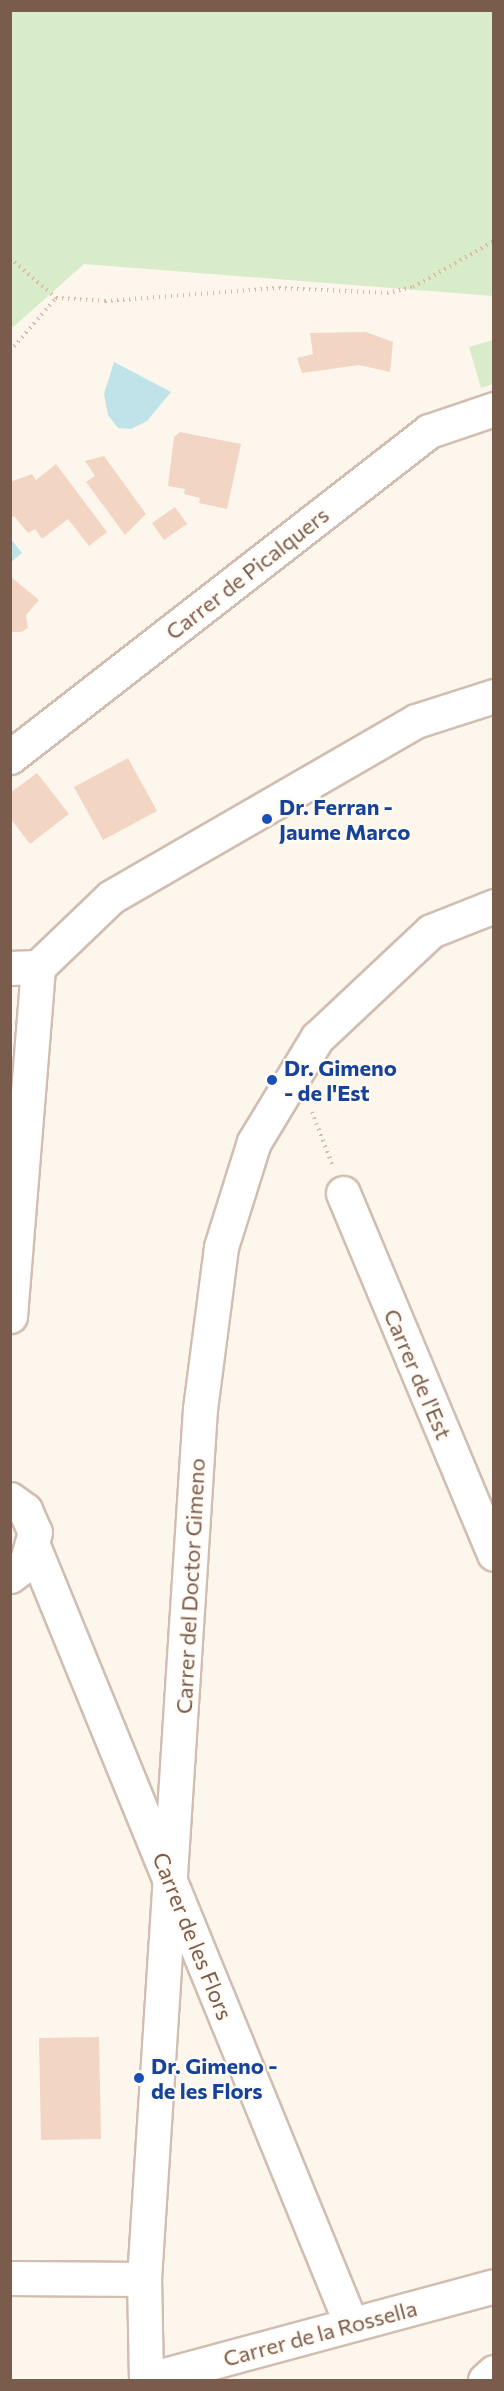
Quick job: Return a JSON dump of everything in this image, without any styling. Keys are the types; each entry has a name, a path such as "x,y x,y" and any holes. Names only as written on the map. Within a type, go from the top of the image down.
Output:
{"street":[{"name":"Carrer de Picalquers","path":"10,757 429,431 494,409"},
{"path":"10,1316 24,968 111,897 416,721 494,696"},
{"name":"Carrer del Doctor Gimeno","path":"146,2380 144,2279 173,1887 200,1408 221,1247 254,1142 317,1038 431,931 494,906"},
{"name":"Carrer de l'Est","path":"343,1193 494,1554"},
{"name":"Carrer de les Flors","path":"10,1499 30,1518 34,1548 351,2324"},
{"path":"10,1576 26,1564 34,1548"},
{"path":"10,2278 144,2279"},
{"name":"Carrer de la Rossella","path":"146,2380 494,2286"},
{"path":"485,2380 494,2372"}],"path":[{"path":"10,258 56,298 105,301 289,288 387,293 413,287 494,241"},
{"path":"10,351 56,298"},
{"path":"291,1080 343,1193"}],"green space":[{"path":"11,10 493,11 493,296 84,264 11,329"},
{"path":"493,340 493,384 481,388 469,347"}],"water":[{"path":"114,362 171,392 147,421 131,429 118,428 108,415 104,394"},
{"path":"10,538 22,553 11,562 10,562"}],"building":[{"path":"366,332 393,342 390,372 359,365 302,373 297,358 313,354 310,333"},
{"path":"180,432 241,444 227,509 199,503 200,498 184,494 185,489 168,486 174,437"},
{"path":"104,456 146,514 125,535 86,482 95,476 85,461"},
{"path":"56,464 107,532 89,546 68,519 42,539 35,529 28,533 14,516 10,518 10,482 32,474 36,480"},
{"path":"175,507 187,524 164,540 152,523"},
{"path":"10,576 39,600 26,615 28,628 21,632 10,632"},
{"path":"128,758 157,811 103,840 74,787"},
{"path":"37,773 69,814 30,844 10,818 10,793"},
{"path":"99,2037 101,2139 41,2140 39,2038"}],"place":[{"name":"Dr. Ferran - Jaume Marco","path":"267,819"},
{"name":"Dr. Gimeno - de l'Est","path":"272,1080"},
{"name":"Dr. Gimeno - de les Flors","path":"139,2078"}]}
